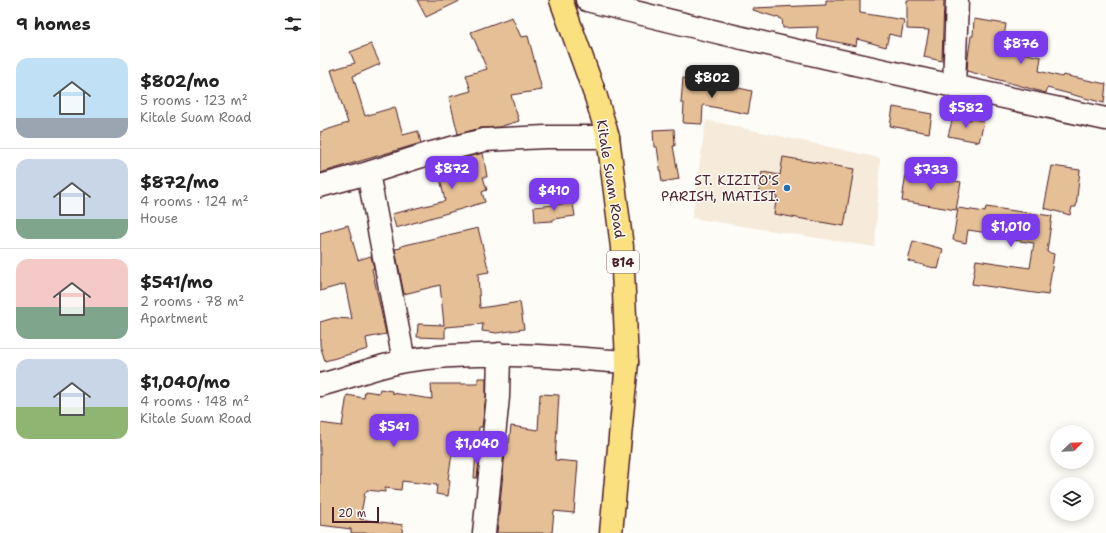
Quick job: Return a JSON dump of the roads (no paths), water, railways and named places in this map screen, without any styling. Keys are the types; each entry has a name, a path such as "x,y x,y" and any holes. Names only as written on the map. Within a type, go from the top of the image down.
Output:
{"highway":[{"name":"Kitale Suam Road","path":"560,0 596,97 608,137 622,247 627,362 611,533"}],"street":[{"path":"587,0 681,24 954,87 1106,119"},
{"path":"954,87 957,0"},
{"path":"320,186 368,174 428,154 484,140 546,137 608,137"},
{"path":"368,174 404,361"},
{"path":"484,533 498,397 499,354"},
{"path":"320,386 404,361 499,354 627,362"}],"place":[{"name":"ST. KIZITO'S PARISH, MATISI.","path":"787,188"}]}
